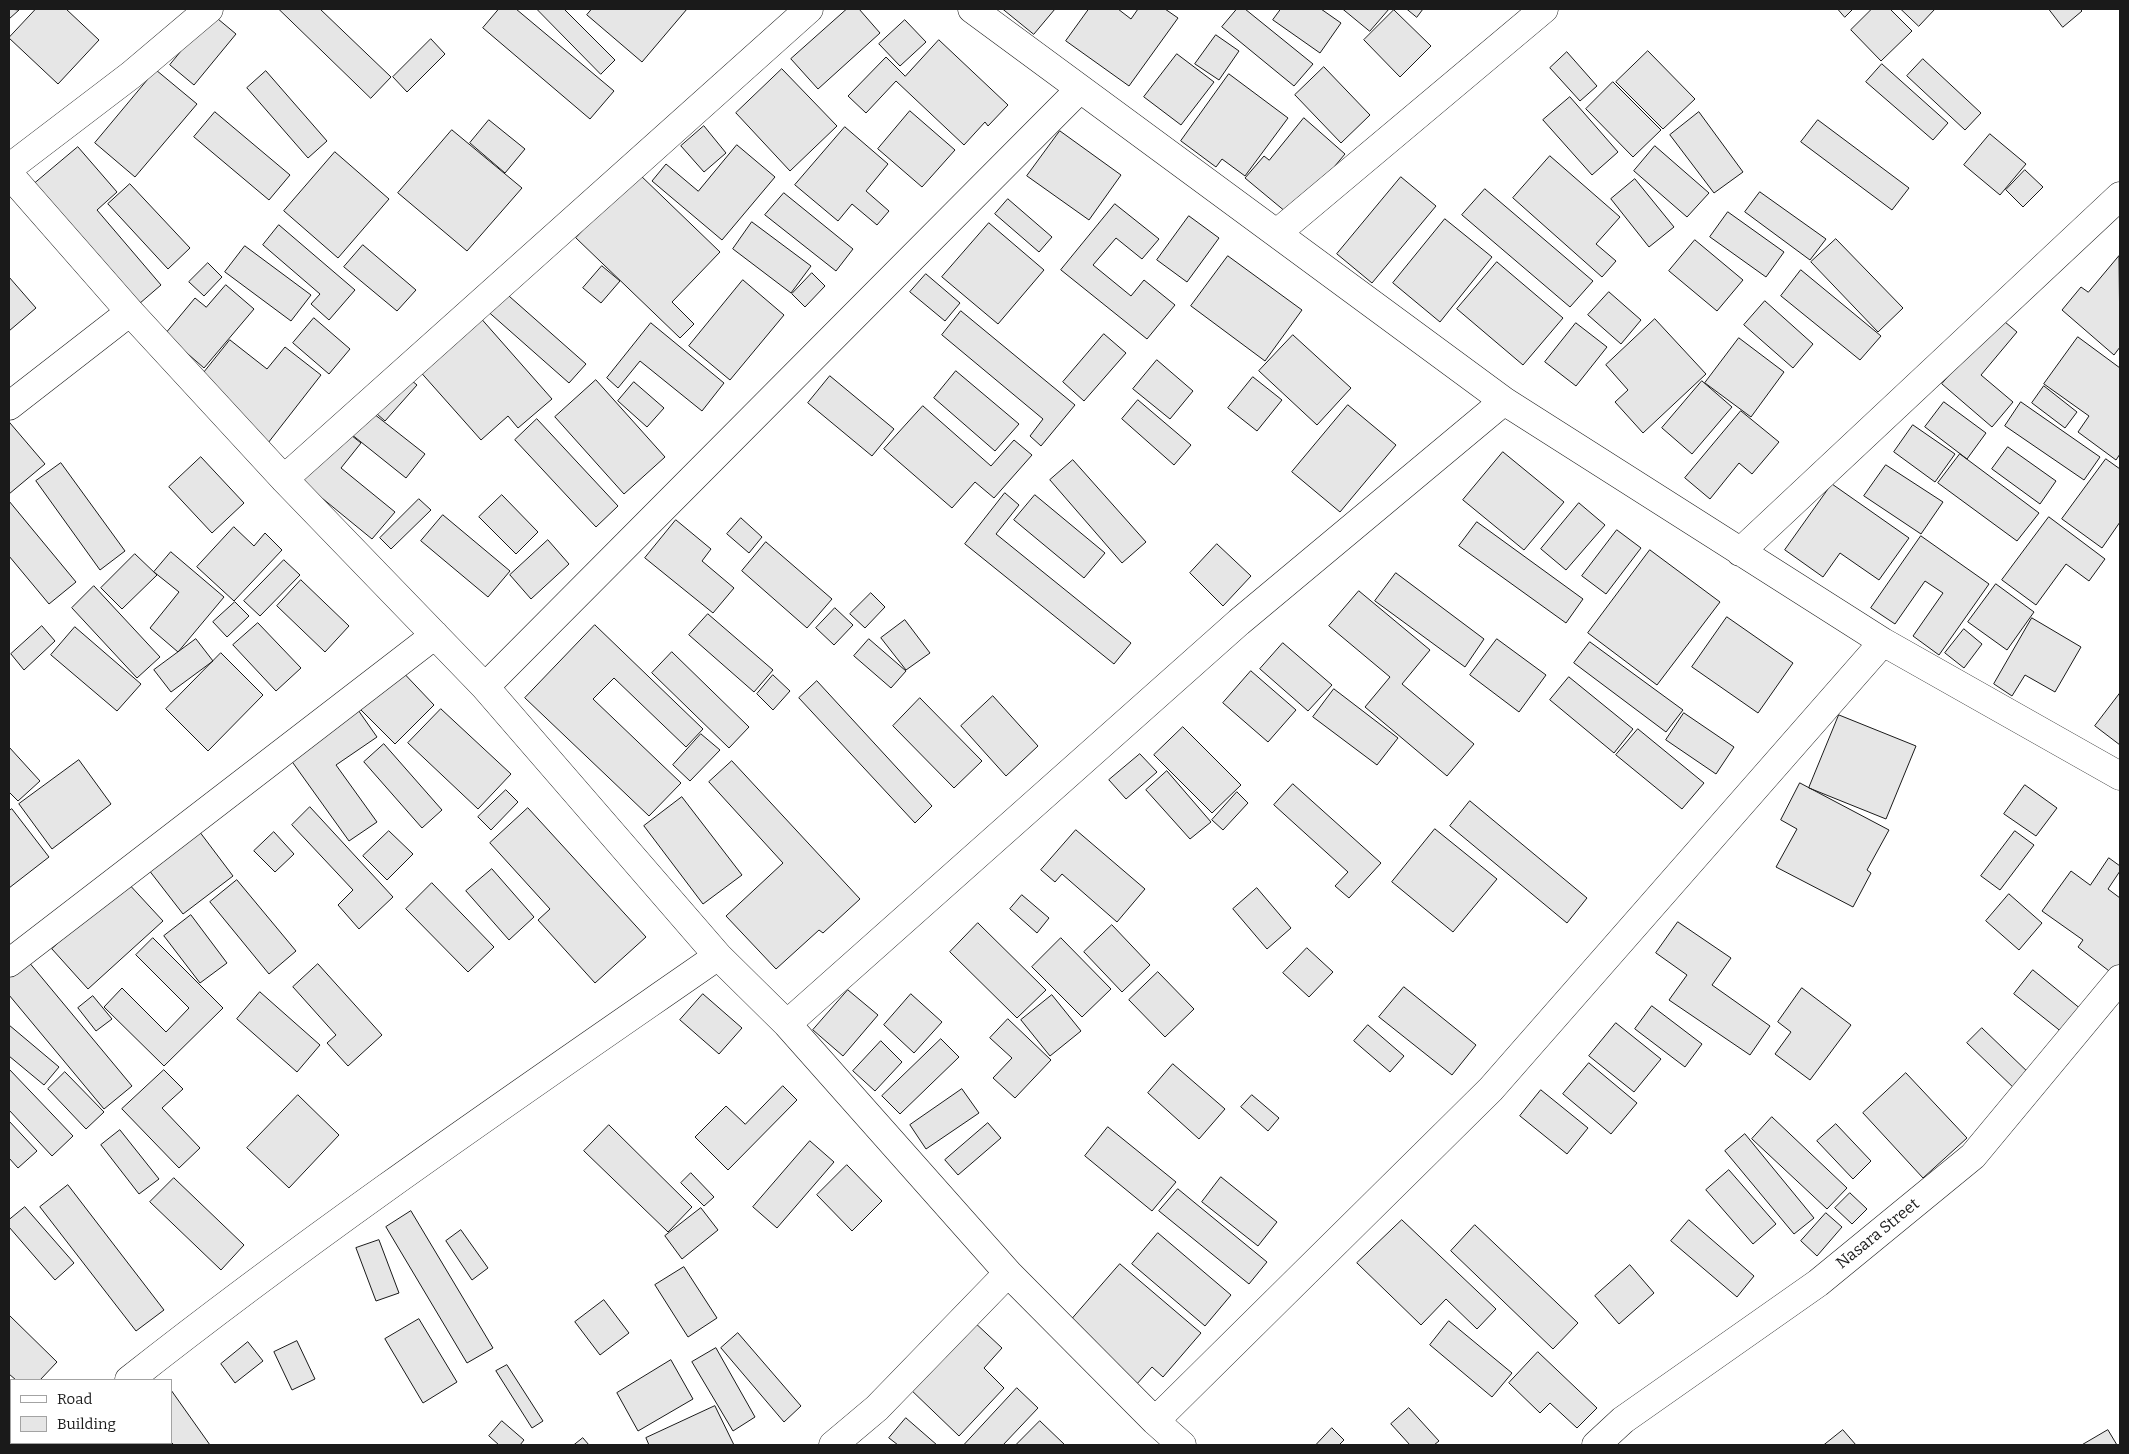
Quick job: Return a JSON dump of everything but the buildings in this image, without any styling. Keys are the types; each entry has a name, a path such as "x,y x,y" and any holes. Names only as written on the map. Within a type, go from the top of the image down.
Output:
{"street":[{"path":"9,168 131,75 209,9"},
{"path":"284,479 809,9"},
{"path":"972,9 1504,401 1882,642 2120,776"},
{"path":"1277,233 1544,9"},
{"path":"485,687 1080,89"},
{"path":"9,174 130,312 284,479 485,687 718,956 787,1024 1008,1273 1155,1421 1182,1445"},
{"path":"1740,552 2120,196"},
{"path":"9,406 130,312"},
{"path":"787,1024 1239,622 1504,401"},
{"path":"9,963 435,635"},
{"path":"1155,1421 1491,1089 1882,642"},
{"path":"130,1379 226,1303 415,1166 718,956"},
{"name":"Nasara Street","path":"1596,1445 1623,1420 1818,1283 1973,1156 2120,979"},
{"path":"833,1445 877,1408 1008,1273"}]}
